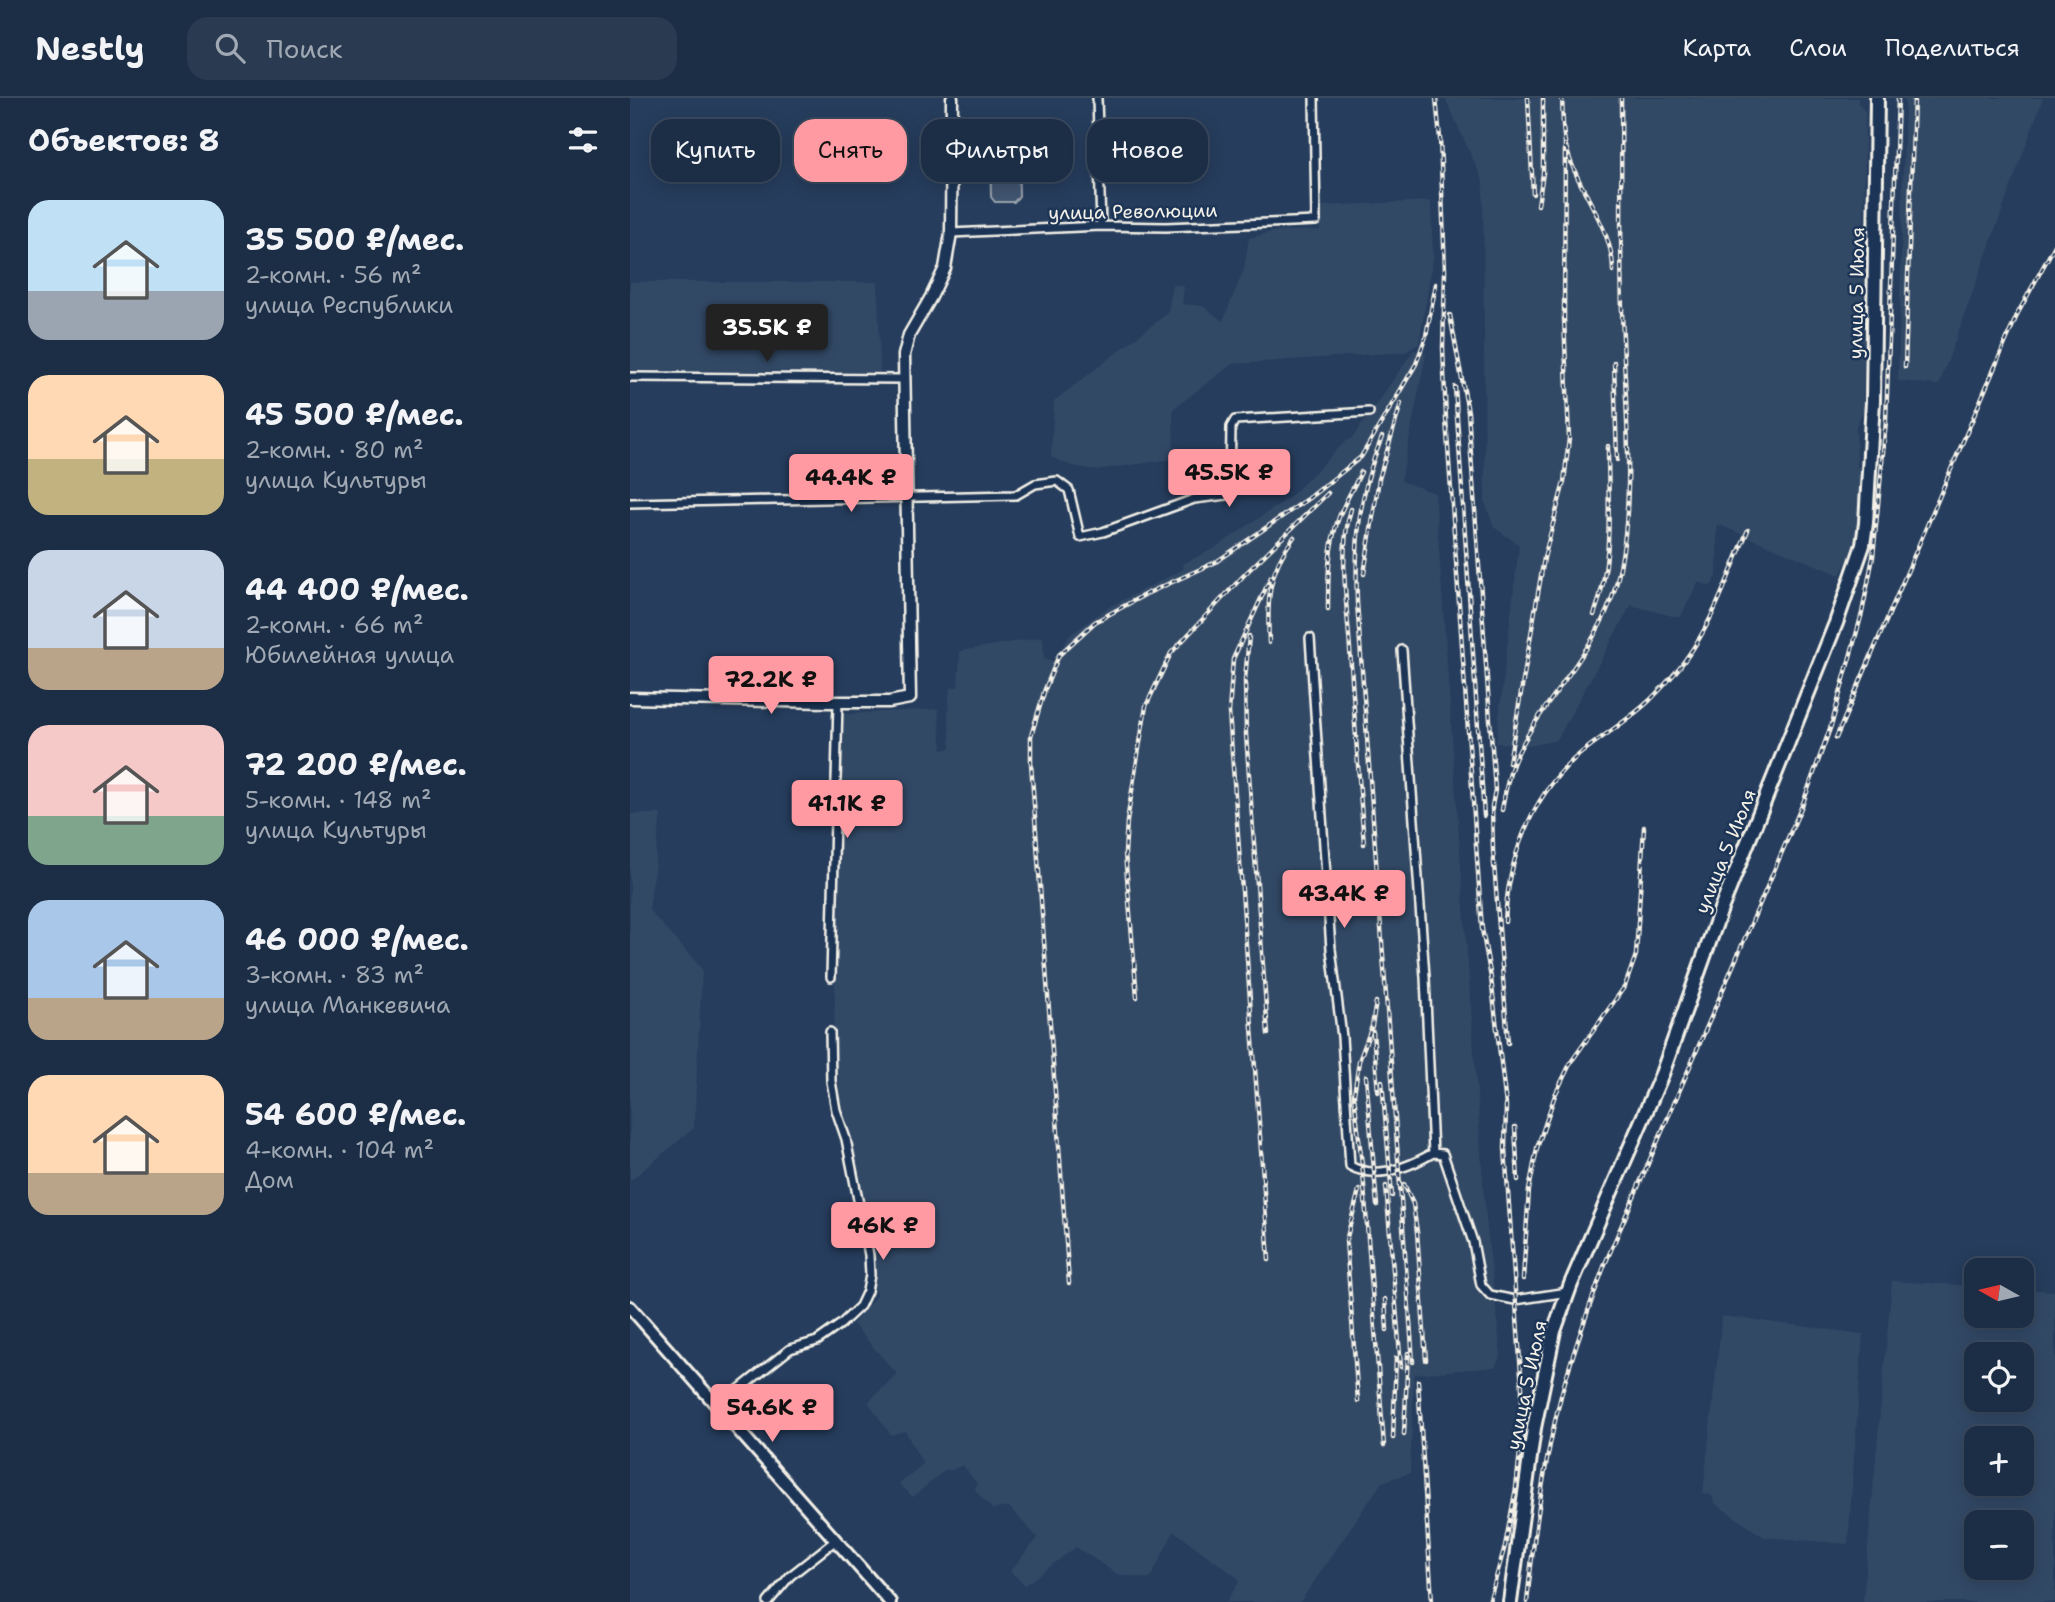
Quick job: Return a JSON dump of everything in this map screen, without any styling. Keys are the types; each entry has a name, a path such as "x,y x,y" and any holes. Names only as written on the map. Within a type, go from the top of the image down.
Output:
{"highway":[{"name":"улица 5 Июля","path":"1510,1602 1534,1428 1554,1331 1568,1292 1662,1074 1721,909 1836,624 1863,545 1874,388 1877,98"}],"main road":[{"path":"630,1307 890,1602"}],"street":[{"path":"630,698 889,702 909,698 904,355 909,335 944,268 951,233 952,98"},
{"path":"1097,98 1101,226"},
{"name":"улица Революции","path":"951,233 1316,221 1314,98"},
{"path":"630,377 904,379"},
{"path":"630,503 1016,495 1035,484 1057,481 1069,490 1080,537 1103,532 1194,499 1222,497 1230,490 1232,422 1333,412 1369,412"},
{"path":"1310,638 1331,949 1342,1037 1350,1166 1363,1173 1388,1170 1414,1164 1433,1153 1443,1154 1473,1242 1482,1285 1490,1295 1515,1300 1568,1292"},
{"path":"1402,650 1425,978 1433,1153"},
{"path":"831,977 838,702"},
{"path":"718,1406 790,1349 817,1341 841,1324 860,1306 867,1291 870,1275 869,1255 846,1139 836,1110 831,1081 830,1032"},
{"path":"768,1602 790,1576 836,1540"}],"shaded area":[{"path":"1445,98 1858,98 1858,103 1865,111 1864,237 1858,240 1857,248 1864,251 1863,411 1856,426 1857,466 1863,470 1858,538 1840,575 1717,524 1717,576 1711,586 1698,582 1680,618 1631,605 1557,740 1534,745 1496,743 1519,545 1494,527 1485,502 1483,181"},
{"path":"1905,98 2043,98 1939,385 1898,381"},
{"path":"991,182 1019,182 1019,196 1014,202 995,202 991,197"},
{"path":"1431,201 1433,258 1419,344 1405,352 1232,364 1173,409 1174,459 1096,470 1072,466 1051,457 1054,401 1168,313 1172,285 1184,286 1182,304 1203,306 1223,321 1244,269 1249,238 1272,232 1320,230 1320,206"},
{"path":"630,282 878,282 880,372 630,370"},
{"path":"1414,350 1426,354 1401,481 1435,493 1485,1209 1501,1356 1495,1367 1414,1374 1410,1473 1382,1482 1300,1602 1226,1602 1239,1582 1238,1578 1174,1531 1150,1579 1117,1574 1076,1547 1025,1585 1010,1571 1038,1538 1009,1507 992,1509 975,1490 977,1484 963,1465 945,1470 913,1497 899,1484 923,1464 905,1431 891,1435 868,1402 897,1374 853,1324 876,1296 866,1213 842,1112 834,1034 837,893 831,715 938,709 942,750 951,748 948,712 950,688 958,687 960,651 1043,637 1044,658 1053,661 1070,635 1107,608 1184,569 1183,564 1215,548 1290,497 1353,437"},
{"path":"630,814 661,814 649,910 702,969 694,1128 630,1181"},
{"path":"1892,1281 1964,1285 1964,1328 2034,1328 2034,1290 2055,1291 2055,1602 1863,1602"},
{"path":"1722,1316 1863,1334 1848,1544 1764,1537 1716,1504 1711,1495 1703,1494"}],"railway":[{"path":"1436,98 1445,271 1443,348 1446,419 1482,929 1491,978 1506,1105 1505,1149 1522,1388 1522,1433 1516,1488 1505,1546 1489,1602"},
{"path":"1528,98 1533,194"},
{"path":"1538,205 1543,173 1543,98"},
{"path":"1562,98 1564,137 1570,159 1607,238 1613,271"},
{"path":"1502,810 1515,759 1540,715 1584,653 1608,609 1623,553 1628,449 1621,283 1621,98"},
{"path":"1527,1602 1536,1524 1550,1447 1561,1396 1581,1329 1605,1264 1803,803 1832,723 1862,613 1873,557 1886,421 1898,98"},
{"path":"1905,367 1914,98"},
{"path":"1509,763 1544,558 1564,482 1569,438 1564,318 1565,142"},
{"path":"1836,738 2018,313 2055,245"},
{"path":"1069,1283 1031,763 1031,736 1045,689 1059,655 1095,622 1146,594 1216,562 1309,498 1361,457 1416,364 1426,336 1436,284"},
{"path":"1450,315 1468,412 1495,790 1492,806 1493,851 1508,1043"},
{"path":"1614,362 1617,460"},
{"path":"1455,387 1484,816"},
{"path":"1364,574 1379,479 1401,403"},
{"path":"1382,437 1368,479 1360,518 1357,602 1413,1362"},
{"path":"1594,615 1605,574 1607,553 1608,446"},
{"path":"1328,609 1335,528 1361,472"},
{"path":"1137,997 1125,853 1127,821 1146,706 1171,653 1246,573 1328,493"},
{"path":"1351,509 1344,561 1364,844"},
{"path":"1505,922 1516,855 1523,834 1544,794 1574,759 1641,708 1681,665 1713,613 1748,530"},
{"path":"1269,643 1271,587 1278,563 1294,537"},
{"path":"1269,1260 1229,712 1233,659 1271,577"},
{"path":"1249,636 1245,680 1246,734 1268,1034"},
{"path":"1523,1279 1529,1190 1537,1148 1555,1095 1571,1062 1625,986 1636,955 1644,827"},
{"path":"1376,1002 1372,1026 1359,1061 1354,1095 1363,1173 1384,1446"},
{"path":"1373,1032 1378,1092"},
{"path":"1366,1076 1377,1205"},
{"path":"1382,1081 1392,1196"},
{"path":"1515,1127 1518,1180"},
{"path":"1404,1184 1413,1204 1417,1232 1426,1360"},
{"path":"1386,1186 1401,1367"},
{"path":"1358,1401 1346,1241 1359,1190"},
{"path":"1385,1299 1387,1330"},
{"path":"1404,1434 1408,1353"},
{"path":"1393,1438 1396,1358"},
{"path":"1418,1381 1432,1602"}]}
